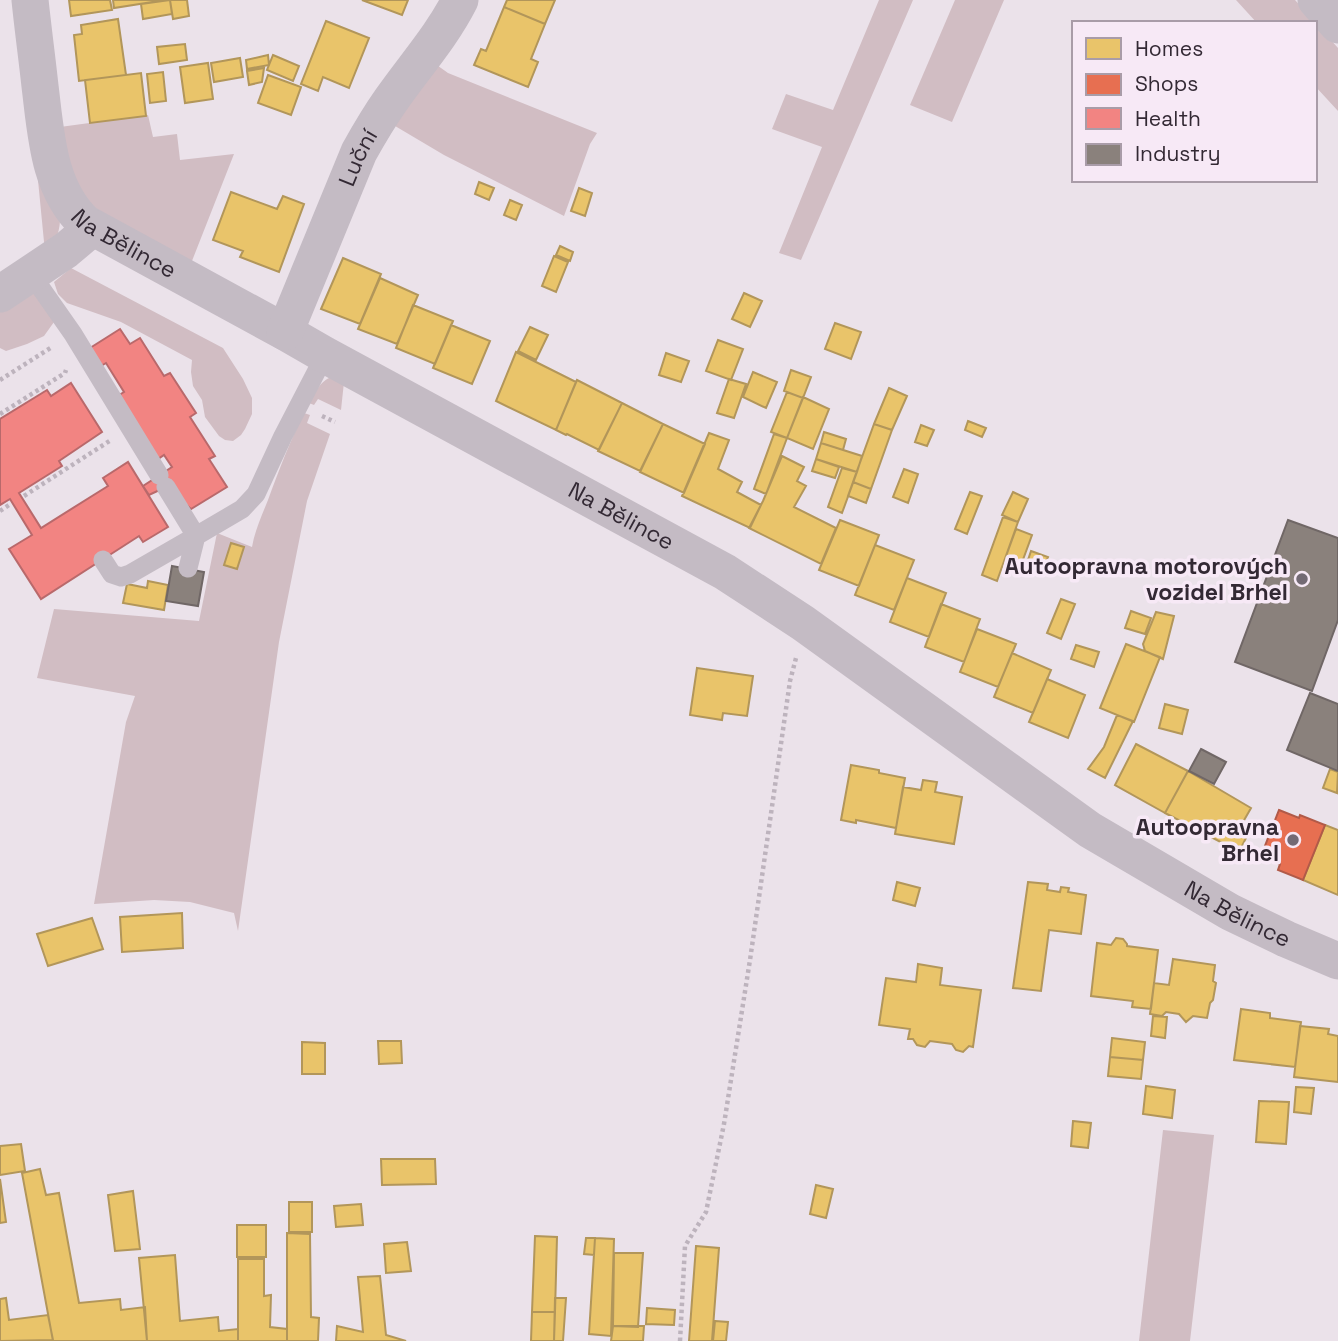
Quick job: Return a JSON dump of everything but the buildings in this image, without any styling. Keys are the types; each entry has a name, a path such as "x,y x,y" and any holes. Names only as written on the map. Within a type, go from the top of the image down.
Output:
{"street":[{"name":"Na Bělince","path":"30,0 50,157 70,205 92,228 725,572 803,623 1090,830 1230,912 1338,961"},
{"name":"Luční","path":"285,332 359,152 373,126 425,55 460,0"},
{"path":"1316,0 1338,25"},
{"path":"0,294 66,250 92,228"}],"lane":[{"path":"31,274 73,334 196,536 188,568"},
{"path":"103,560 115,576 126,576 242,509 256,494 324,355"}],"path":[{"path":"0,380 73,334"},
{"path":"0,414 65,373 73,334"},
{"path":"23,496 130,428"},
{"path":"0,511 9,505"},
{"path":"680,1341 685,1246 706,1212 724,1124 790,681 803,623"}],"shaded area":[{"path":"879,0 913,0 801,260 779,253 822,147 772,129 786,94 833,110"},
{"path":"955,0 1004,0 952,122 910,105"},
{"path":"1236,0 1295,0 1314,21 1255,21"},
{"path":"1317,25 1338,48 1338,111 1317,88"},
{"path":"434,63 448,73 597,133 590,144 564,216 444,155 390,123"},
{"path":"148,115 153,137 177,134 180,160 234,154 190,266 115,227 77,192 60,127"},
{"path":"37,170 60,221 56,238 45,252"},
{"path":"71,268 223,348 252,398 252,414 241,435 233,441 225,440 205,417 202,400 193,386 192,360 121,322 67,303 58,294 54,282"},
{"path":"26,288 36,293 54,322 44,336 6,351 0,348 0,305"},
{"path":"335,376 344,382 341,410 318,399 314,405 309,403 322,383"},
{"path":"304,413 310,415 307,423 330,434 307,501 279,642 238,931 234,913 190,902 154,900 94,904 126,722 135,696 37,678 54,609 199,621 217,533 252,547 259,523"},
{"path":"1163,1130 1214,1135 1190,1341 1139,1341"}],"place":[{"name":"Autoopravna motorových vozidel Brhel","path":"1302,579"},
{"name":"Autoopravna Brhel","path":"1293,840"}]}
